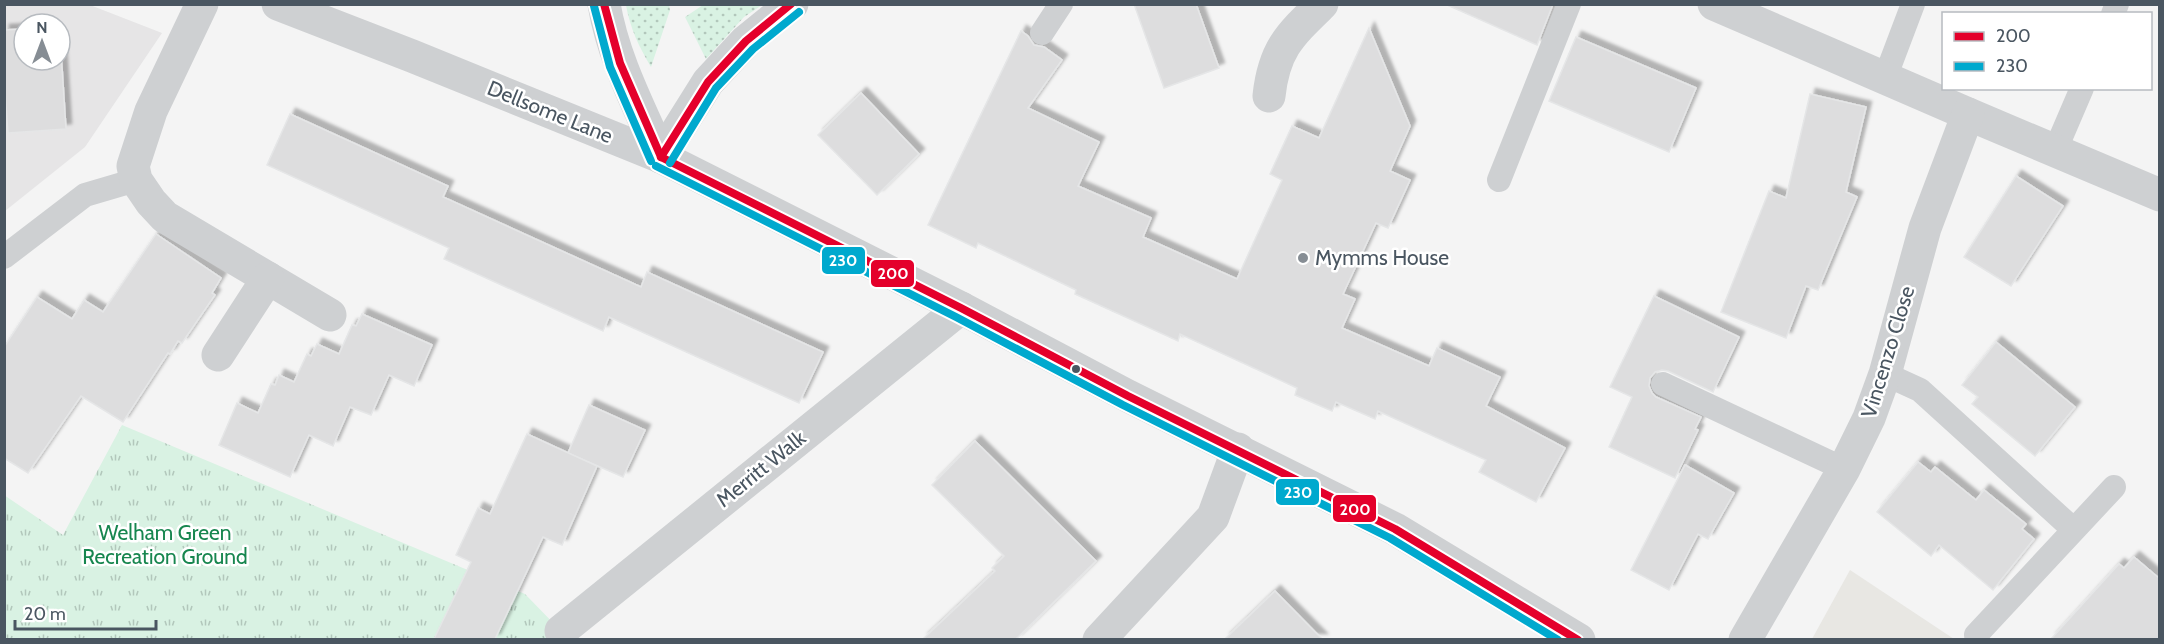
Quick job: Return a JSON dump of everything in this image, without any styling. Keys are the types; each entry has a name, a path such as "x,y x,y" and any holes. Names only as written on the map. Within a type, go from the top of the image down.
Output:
{"street":[{"path":"202,4 151,111 133,166 136,180 165,217 330,315"},
{"name":"Dellsome Lane","path":"278,4 661,157 962,308 1128,396 1395,529 1579,639"},
{"path":"604,4 607,22 619,59 661,157"},
{"path":"661,157 708,82 746,41 792,4"},
{"path":"1714,4 2160,195"},
{"path":"1269,96 1271,75 1277,56 1290,35 1313,7"},
{"name":"Vincenzo Close","path":"1744,639 1844,469 1869,418 1885,374 1925,228 1968,114"},
{"path":"218,355 268,278"},
{"name":"Merritt Walk","path":"561,631 962,308"},
{"path":"1099,639 1213,517 1238,449"}],"lane":[{"path":"1042,33 1061,4"},
{"path":"1499,180 1569,4"},
{"path":"1885,78 1913,4"},
{"path":"2055,151 2081,90"},
{"path":"4,257 85,195 136,180"},
{"path":"1885,374 1920,390 2073,529"},
{"path":"1663,384 1844,469"},
{"path":"1976,635 2114,487"}],"shaded area":[{"path":"5,5 90,5 162,33 85,147 5,211"},
{"path":"1850,570 1954,639 1812,639"}],"green space":[{"path":"626,5 669,5 670,10 651,67 636,37"},
{"path":"703,5 762,5 744,17 706,59 685,17"},
{"name":"Welham Green Recreation Ground","path":"122,425 525,594 561,631 578,639 5,639 4,495 63,535"}],"building":[{"path":"1134,4 1196,4 1219,68 1164,88"},
{"path":"1445,4 1553,4 1537,45"},
{"path":"1369,28 1410,126 1390,171 1410,180 1388,228 1376,223 1343,294 1355,299 1342,328 1429,366 1437,348 1500,377 1486,406 1565,448 1536,502 1479,472 1486,460 1378,411 1375,419 1336,402 1332,411 1295,395 1297,388 1180,334 1178,341 1075,294 1076,290 978,243 976,248 928,225 1021,31 1034,45 1044,47 1062,60 1028,108 1099,142 1078,186 1151,218 1143,237 1237,279 1282,180 1270,174 1292,126 1319,138"},
{"path":"4,30 12,30 12,72 62,72 66,129 8,133 4,78"},
{"path":"1576,37 1696,88 1669,152 1549,101"},
{"path":"861,93 919,154 877,195 818,135"},
{"path":"1810,94 1866,107 1846,192 1857,197 1818,290 1806,286 1786,338 1721,312 1769,191 1786,198"},
{"path":"290,114 448,186 443,197 641,287 647,272 823,352 799,403 609,317 603,331 444,259 449,248 267,165"},
{"path":"2016,176 2063,206 2011,286 1964,257"},
{"path":"156,234 221,278 212,293 215,295 182,343 178,341 170,354 168,353 123,422 81,396 28,473 4,458 4,347 37,297 72,319 84,300 103,312"},
{"path":"1654,296 1739,337 1713,392 1668,371 1655,372 1650,378 1649,386 1656,397 1701,417 1695,429 1698,430 1675,478 1609,447 1632,397 1610,387"},
{"path":"362,314 432,345 414,386 389,375 371,415 350,407 333,446 309,435 290,477 219,445 237,403 258,413 271,384 275,385 279,375 294,382 307,354 311,356 317,344 339,354 352,325 356,326"},
{"path":"1996,342 2075,407 2035,456 1972,404 1978,397 1962,385"},
{"path":"589,405 645,430 623,477 568,453"},
{"path":"527,434 597,466 562,545 543,537 495,639 434,639 471,562 456,555 478,508 490,514"},
{"path":"975,441 1096,561 1016,639 923,639 995,571 992,568 1004,556 932,485"},
{"path":"1918,462 1931,472 1935,467 1976,500 1984,490 2026,524 2022,529 2034,539 1993,590 1939,545 1931,556 1877,512"},
{"path":"1685,465 1734,493 1708,539 1698,534 1669,590 1631,570"},
{"path":"2134,557 2160,579 2160,639 2051,639 2119,564 2124,568"},
{"path":"1275,591 1322,639 1225,639"}],"transit line":[{"name":"200","path":"604,4 620,63 661,157"},
{"name":"200","path":"661,157 708,82 746,41 791,4"},
{"name":"230","path":"594,6 610,67 651,161"},
{"name":"230","path":"670,163 716,88 753,49 799,12"},
{"name":"200","path":"661,157 961,308 1128,396 1395,529 1578,640"},
{"name":"230","path":"656,166 956,317 1123,405 1390,538 1558,640"}],"place":[{"name":"Mymms House","path":"1303,258"}]}
